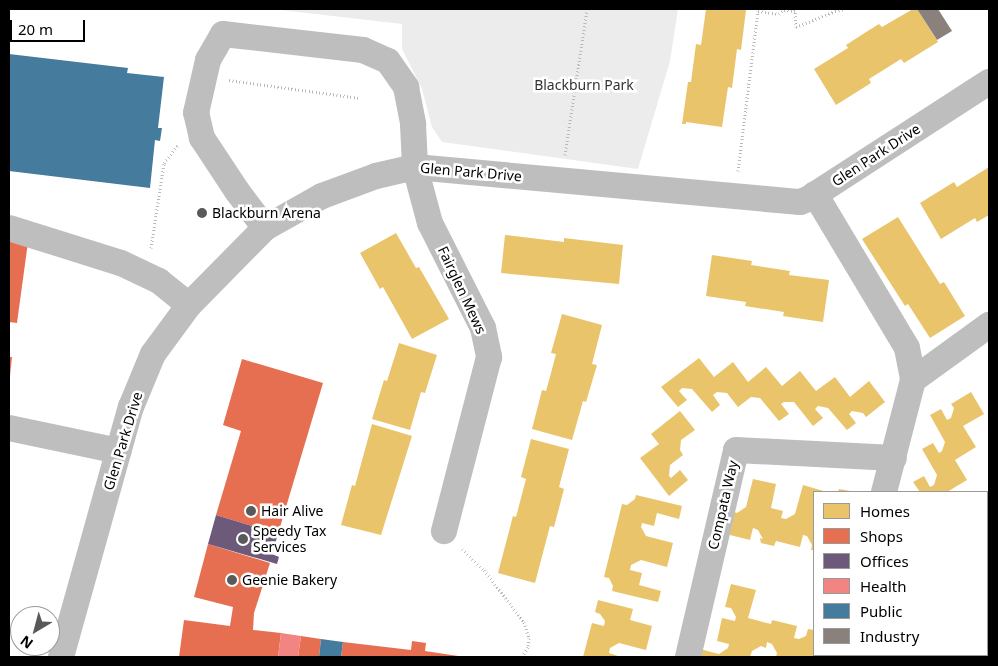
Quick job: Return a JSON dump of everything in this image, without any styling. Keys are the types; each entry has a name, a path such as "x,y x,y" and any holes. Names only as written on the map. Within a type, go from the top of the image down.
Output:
{"street":[{"name":"Fairglen Mews","path":"265,228 237,191 202,138 196,113 208,60 223,34 363,50 388,62 406,87 413,124 415,167 430,223 483,328 489,357 444,531"},
{"name":"Glen Park Drive","path":"61,657 131,408 153,354 189,305 265,228 322,196 376,176 415,167 800,202 989,82"},
{"path":"815,194 907,348 913,380 884,491"},
{"path":"9,228 121,263 158,281 189,305"},
{"path":"913,380 989,325"},
{"path":"9,428 119,451"},
{"name":"Compata Way","path":"688,657 736,450 894,458"}],"path":[{"path":"561,180 588,9"},
{"path":"780,9 780,14"},
{"path":"780,14 784,10 795,10 796,27 845,9"},
{"path":"735,196 759,10 780,14"},
{"path":"224,79 360,98"},
{"path":"141,272 152,244 164,163 178,145"},
{"path":"444,531 484,570 524,622 529,638 528,646 522,657"}],"green space":[{"name":"Blackburn Park","path":"272,9 678,9 670,61 638,169 442,142 432,127 422,89 402,49 402,24"},
{"path":"989,507 988,652 988,512"},
{"path":"952,656 987,656 987,657"}],"building: Homes":[{"path":"706,9 746,10 741,50 737,49 732,88 728,87 722,127 686,122 686,124 682,124 688,82 691,82 696,44 701,45"},
{"path":"913,9 917,9 938,42 904,63 901,59 869,79 871,83 836,105 814,69 848,48 846,45 879,24 882,27"},
{"path":"989,167 989,215 977,222 975,218 941,239 920,203 954,182 957,187"},
{"path":"898,217 940,284 944,282 965,316 930,338 908,304 905,306 862,239"},
{"path":"396,233 416,268 419,267 449,319 412,339 383,287 380,289 360,253"},
{"path":"505,235 564,242 564,238 623,245 619,284 501,273"},
{"path":"712,255 752,261 751,265 790,271 789,275 829,280 823,322 783,316 784,312 745,306 746,302 706,296"},
{"path":"562,314 602,325 592,364 597,365 586,402 583,401 572,440 532,429 542,390 546,391 556,354 551,353"},
{"path":"399,343 437,355 425,393 421,392 410,430 372,419 384,380 387,381"},
{"path":"699,358 714,377 733,362 748,382 766,367 782,386 800,371 816,391 835,377 850,397 869,381 885,402 866,417 863,413 852,411 849,414 856,423 847,430 828,408 818,406 815,409 823,418 813,426 794,402 784,402 781,404 789,414 779,421 760,398 751,397 738,407 727,393 717,392 713,395 720,405 712,412 692,389 682,388 679,391 687,400 678,407 661,387"},
{"path":"971,392 984,414 963,426 976,447 955,460 967,480 949,491 919,491 913,482 924,476 930,487 934,485 937,475 922,449 933,443 939,453 942,451 945,442 930,415 941,409 947,420 951,418 954,408 951,404"},
{"path":"680,411 695,430 681,440 680,450 683,455 670,465 669,476 671,478 680,470 688,480 669,496 640,458 659,444 651,434"},
{"path":"372,424 412,436 381,535 341,525 352,485 355,486"},
{"path":"531,439 569,449 559,487 564,489 554,527 550,526 535,583 498,573 513,516 516,517 526,479 521,477"},
{"path":"753,479 776,484 771,508 783,511 781,518 786,519 795,514 803,485 824,491 813,491 813,550 811,550 812,545 807,536 803,535 800,547 776,541 774,546 761,543 760,538 763,539 758,530 753,528 750,540 726,534 732,511 737,513 746,507"},
{"path":"636,495 682,506 679,519 657,513 654,526 642,523 641,527 646,536 673,543 667,567 641,560 631,565 630,570 642,573 639,585 661,591 658,602 612,591 613,586 609,578 604,577 622,504 627,505 635,499"},
{"path":"731,584 756,590 748,618 771,624 772,620 797,626 794,638 799,639 806,636 808,629 813,630 813,656 815,657 776,657 777,653 772,644 767,642 766,648 761,646 752,651 750,657 694,657 696,648 719,654 728,648 729,644 717,641 722,618 735,621 736,617 731,608 725,607"},
{"path":"598,600 633,609 630,620 652,626 646,650 619,643 610,648 609,653 621,657 583,657 592,623 604,626 605,621 600,614 595,612"},
{"path":"886,656 923,656 923,657"}],"building: Shops":[{"path":"9,239 28,242 17,323 9,322"},
{"path":"9,357 12,357 10,376 9,376"},
{"path":"242,359 323,383 278,534 216,515 241,431 223,425"},
{"path":"208,544 270,563 254,613 253,630 281,633 278,657 179,657 184,620 230,626 233,607 194,597"},
{"path":"301,636 321,639 319,657 298,657"},
{"path":"412,641 426,643 425,651 465,657 341,657 343,642 411,650"}],"building: Offices":[{"name":"Speedy Tax Services","path":"216,515 278,534 272,554 279,557 277,564 208,544"}],"building: Health":[{"path":"281,633 301,636 298,657 278,657"}],"building: Public":[{"path":"9,54 128,68 127,73 164,77 158,128 162,128 160,141 155,140 150,188 9,171"},
{"path":"321,639 343,642 341,657 319,657"}],"building: Industry":[{"path":"917,9 938,9 952,31 937,40"}],"place":[{"name":"Blackburn Arena","path":"202,213"},
{"name":"Hair Alive","path":"251,511"},
{"name":"Speedy Tax Services","path":"243,539"},
{"name":"Geenie Bakery","path":"232,580"}]}
